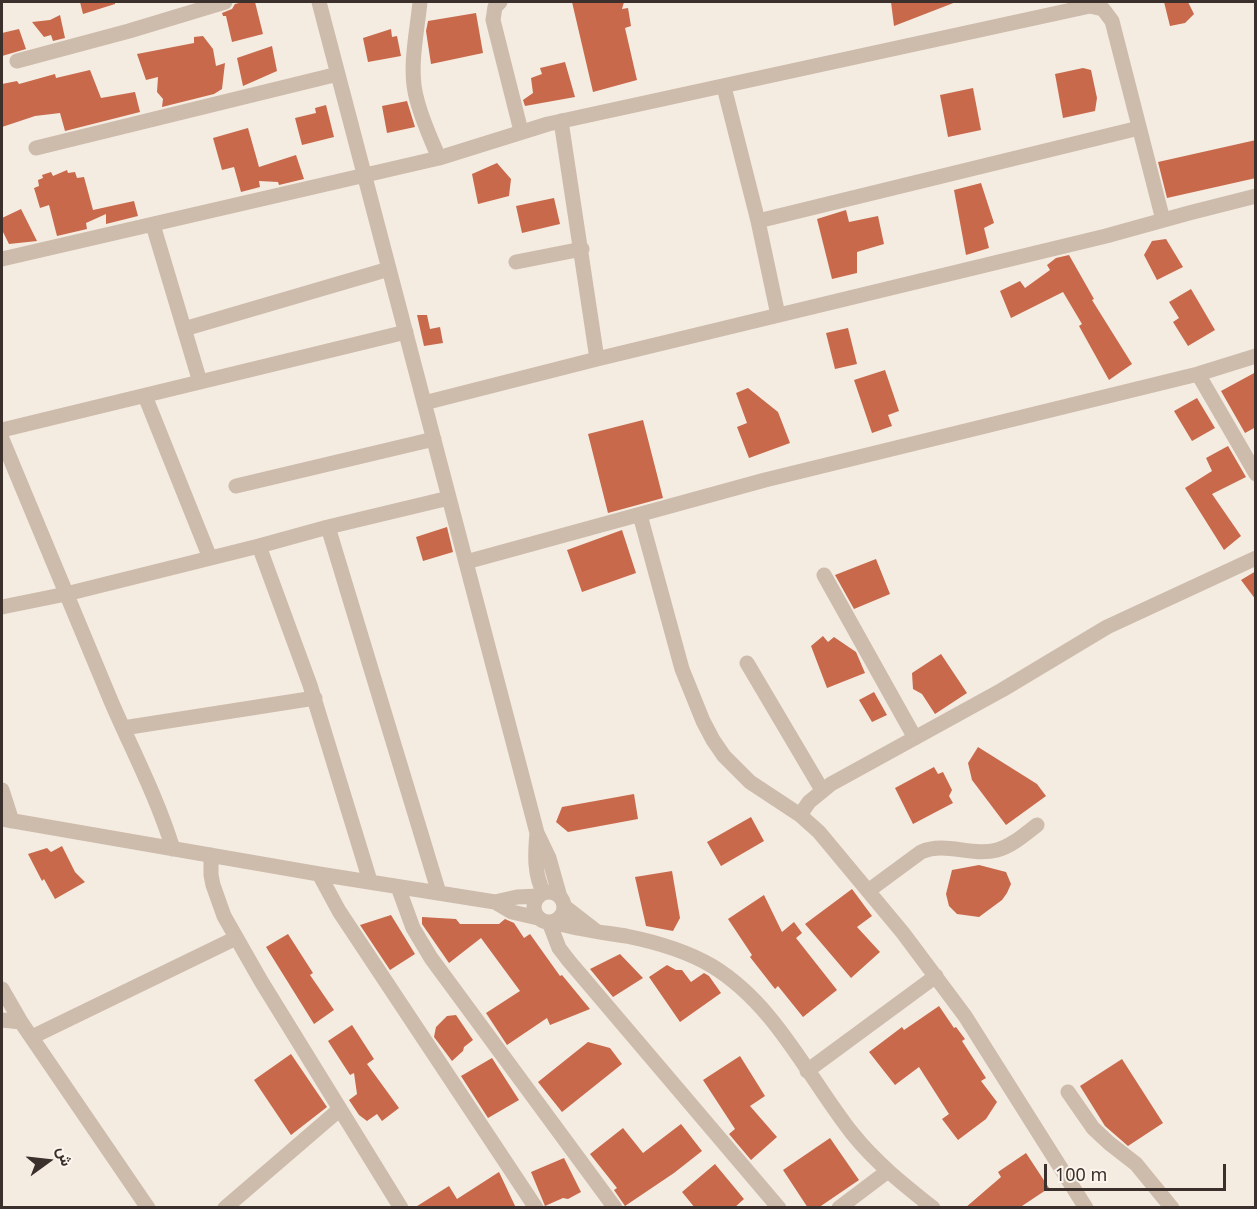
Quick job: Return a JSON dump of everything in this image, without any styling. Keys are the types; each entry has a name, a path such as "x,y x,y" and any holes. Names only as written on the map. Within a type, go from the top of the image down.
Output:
{"street":[{"path":"17,61 225,2"},
{"path":"319,2 537,833 549,858 562,902 563,914 547,921"},
{"path":"420,2 413,75 414,89 439,158"},
{"path":"500,2 495,7 493,20 520,131"},
{"path":"2,259 439,158 520,131 561,121 1082,8 1097,7 1109,14 1112,21 1163,220"},
{"path":"36,148 338,74"},
{"path":"724,87 758,221 778,315"},
{"path":"561,121 597,359"},
{"path":"758,221 1139,128"},
{"path":"424,403 1106,236 1256,196"},
{"path":"153,225 200,382"},
{"path":"516,262 582,249"},
{"path":"184,329 389,269"},
{"path":"2,430 406,332"},
{"path":"466,562 765,480 1198,374 1256,356"},
{"path":"1198,374 1256,474"},
{"path":"145,396 210,558"},
{"path":"2,439 157,804 173,849"},
{"path":"236,486 434,439"},
{"path":"2,607 66,594 449,498"},
{"path":"640,515 682,669 703,721 719,748 736,769 762,791 800,815 819,832 936,976 980,1039 1086,1208"},
{"path":"328,527 439,893"},
{"path":"259,546 315,698 370,881"},
{"path":"800,815 809,802 822,790 1028,675 1107,627 1256,558"},
{"path":"824,575 915,738"},
{"path":"747,663 822,790"},
{"path":"123,728 315,698"},
{"path":"2,790 7,820 495,902 512,912 598,933 661,944 694,957 713,967 742,989 767,1015 861,1145 933,1208"},
{"path":"868,891 921,852 930,848 998,850 1016,841 1037,825"},
{"path":"537,833 535,860 541,895 534,907 547,921 554,939 569,961 779,1208"},
{"path":"211,855 211,874 216,896 236,938 401,1208"},
{"path":"320,874 339,911 536,1208"},
{"path":"398,886 413,928 431,958 615,1208"},
{"path":"495,902 555,893 562,902 598,933"},
{"path":"32,1037 236,938"},
{"path":"807,1071 936,976"},
{"path":"2,989 21,1022 148,1208"},
{"path":"2,1020 21,1022"},
{"path":"1068,1092 1093,1128 1108,1143 1136,1164 1172,1208"},
{"path":"227,1207 340,1109"},
{"path":"839,1208 888,1171"}],"building":[{"path":"80,2 115,2 115,4 83,14"},
{"path":"255,2 263,34 232,42 226,16 222,13 232,9 235,4"},
{"path":"572,2 624,2 622,9 628,8 631,26 625,28 637,80 593,92"},
{"path":"891,2 956,2 894,26"},
{"path":"1164,2 1188,2 1194,14 1185,23 1170,26"},
{"path":"476,13 483,53 431,64 426,31 428,21"},
{"path":"60,15 65,38 53,41 51,35 44,37 32,22 50,20"},
{"path":"19,29 26,49 2,56 2,33"},
{"path":"391,29 392,37 397,36 401,56 368,62 363,38"},
{"path":"203,36 213,49 216,66 225,63 222,89 214,94 162,107 163,99 157,92 158,77 146,80 137,54 194,43 194,37"},
{"path":"272,46 277,71 243,86 237,58"},
{"path":"565,62 575,97 525,106 523,100 533,93 531,78 542,74 540,68"},
{"path":"1083,68 1091,70 1097,98 1095,111 1063,118 1055,74"},
{"path":"90,70 101,98 135,92 140,112 65,131 60,113 35,116 2,127 2,84 17,81 19,84 55,74 56,78"},
{"path":"973,88 981,130 948,137 940,95"},
{"path":"407,101 415,127 387,133 382,106"},
{"path":"326,105 334,137 302,145 295,118 316,113 315,108"},
{"path":"248,128 259,167 296,155 304,179 279,185 278,182 259,181 260,187 241,192 234,167 222,170 213,138"},
{"path":"1256,140 1256,178 1167,198 1158,162"},
{"path":"497,163 511,179 509,196 478,204 472,174"},
{"path":"67,170 68,173 75,172 77,178 84,177 93,210 134,201 138,216 106,224 106,214 86,223 87,229 57,236 49,205 40,208 34,188 39,186 38,180 43,178 42,175 51,172 53,176"},
{"path":"981,183 994,223 984,228 989,248 966,255 954,190"},
{"path":"554,198 560,224 522,233 516,206"},
{"path":"21,209 37,241 9,244 2,230 2,218"},
{"path":"846,210 849,222 878,216 884,244 857,252 857,273 832,279 817,219"},
{"path":"1166,239 1183,267 1157,280 1144,255 1152,241"},
{"path":"1069,255 1094,299 1092,300 1132,364 1109,380 1079,326 1082,324 1063,292 1011,318 1000,291 1020,281 1025,288 1050,270 1047,265 1056,258"},
{"path":"1191,289 1215,330 1188,346 1173,322 1179,318 1169,302"},
{"path":"417,315 427,315 430,329 440,327 443,343 424,346"},
{"path":"848,328 857,364 835,369 826,333"},
{"path":"885,370 899,411 888,415 892,426 872,433 854,380"},
{"path":"1256,372 1256,427 1245,433 1221,391"},
{"path":"748,388 778,412 790,443 749,458 737,427 747,423 736,393"},
{"path":"1197,398 1215,428 1192,441 1174,411"},
{"path":"643,420 663,498 608,513 588,434"},
{"path":"1228,446 1246,477 1212,494 1241,536 1224,550 1185,488 1212,471 1206,458"},
{"path":"447,527 453,552 423,561 416,537"},
{"path":"622,530 636,573 582,592 567,550"},
{"path":"876,559 890,594 854,609 835,575"},
{"path":"1256,571 1256,600 1241,580"},
{"path":"823,636 828,642 834,637 856,652 865,673 827,688 811,646"},
{"path":"941,654 967,693 935,714 922,694 913,689 912,673"},
{"path":"874,692 887,715 872,722 859,700"},
{"path":"978,747 1037,784 1046,796 1006,825 972,780 968,763"},
{"path":"934,767 938,774 943,772 952,790 949,796 953,803 913,824 895,788"},
{"path":"634,794 638,819 568,832 556,822 562,807"},
{"path":"751,817 764,841 721,866 707,842"},
{"path":"62,846 75,872 85,882 55,899 44,879 42,881 28,854 47,848 51,852"},
{"path":"979,865 1006,872 1011,884 1007,893 1002,900 979,917 957,914 949,906 946,894 952,870"},
{"path":"672,871 680,918 673,931 646,926 635,877"},
{"path":"852,889 872,916 857,927 880,952 851,978 805,924"},
{"path":"764,895 782,932 794,922 802,933 796,938 837,990 803,1017 778,986 775,989 750,957 752,955 728,919"},
{"path":"391,915 415,954 390,970 360,925"},
{"path":"422,917 456,919 460,924 499,924 505,919 514,923 524,938 530,934 560,976 562,975 590,1009 550,1025 547,1018 507,1045 486,1013 520,991 481,938 449,963 422,924"},
{"path":"288,934 313,973 310,975 334,1010 314,1024 266,947"},
{"path":"620,954 643,978 613,997 590,969"},
{"path":"667,965 676,970 682,970 691,982 704,973 709,976 721,993 680,1022 649,977"},
{"path":"939,1006 954,1028 956,1027 965,1039 962,1041 986,1078 981,1081 997,1102 986,1119 958,1140 942,1119 949,1114 919,1067 895,1085 869,1052 902,1027 904,1030"},
{"path":"456,1015 473,1040 452,1061 434,1037 436,1027 447,1016"},
{"path":"352,1025 374,1059 367,1064 399,1108 382,1121 377,1114 367,1121 359,1115 349,1100 357,1094 354,1073 350,1075 328,1041"},
{"path":"588,1042 610,1048 622,1064 562,1112 538,1082"},
{"path":"291,1054 327,1107 291,1135 254,1080"},
{"path":"740,1056 765,1096 750,1106 777,1137 751,1160 729,1134 735,1129 703,1080"},
{"path":"492,1058 519,1100 488,1118 461,1076"},
{"path":"1122,1059 1163,1123 1128,1146 1105,1126 1080,1086"},
{"path":"681,1124 702,1151 625,1206 614,1190 617,1188 590,1154 623,1128 643,1153"},
{"path":"830,1138 859,1180 818,1208 808,1208 783,1170"},
{"path":"1026,1153 1049,1188 1019,1208 965,1208 1001,1177 998,1172"},
{"path":"564,1158 581,1192 568,1199 563,1198 545,1206 531,1172"},
{"path":"715,1164 744,1199 734,1208 695,1208 682,1192"},
{"path":"499,1172 516,1208 414,1208 449,1186 457,1199"}]}
